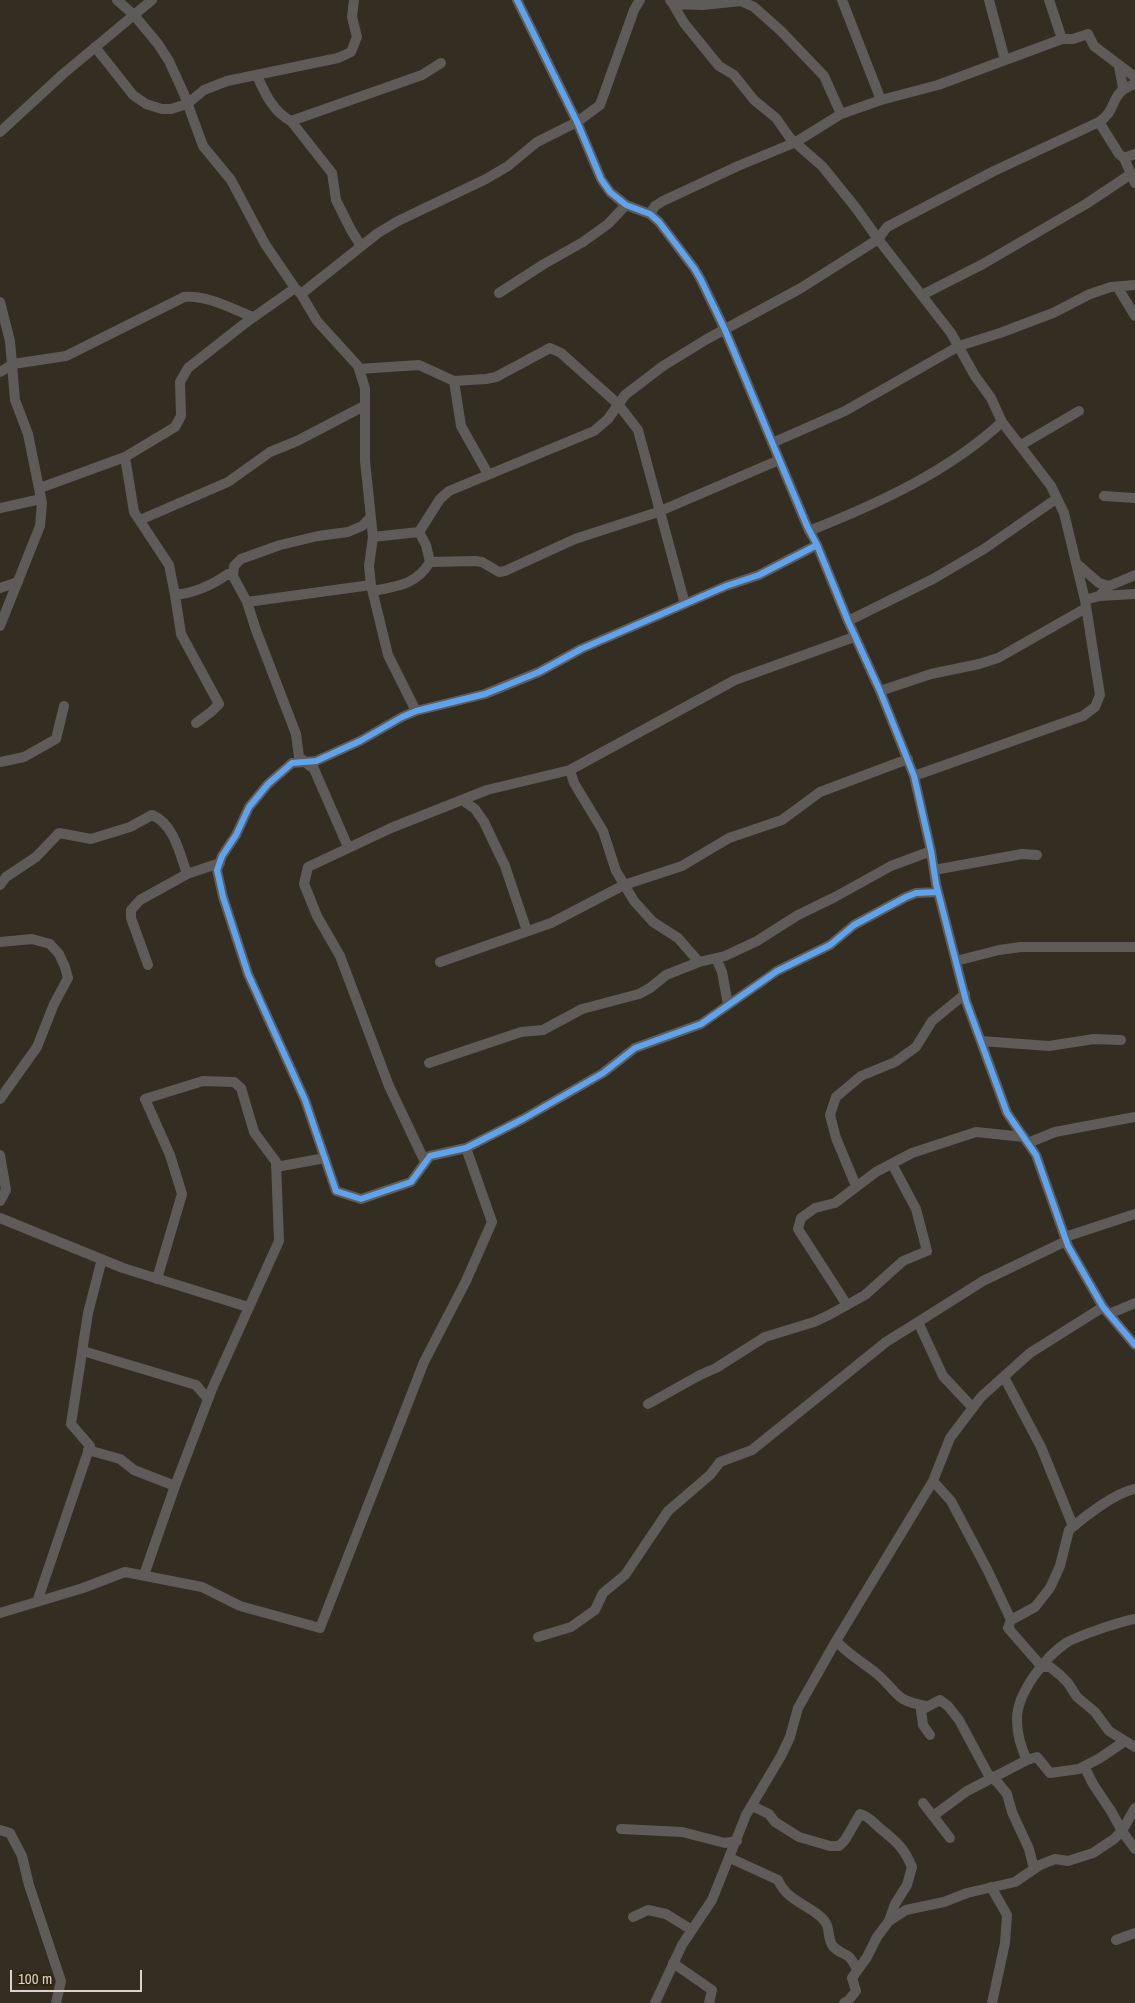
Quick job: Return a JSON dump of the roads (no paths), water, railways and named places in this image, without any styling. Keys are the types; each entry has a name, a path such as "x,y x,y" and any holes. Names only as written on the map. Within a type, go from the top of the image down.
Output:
{"street":[{"path":"117,0 134,15 158,44 169,61 184,94 186,104 203,146 231,180 265,244 317,322 359,369 365,388 365,461 373,537 369,566 372,588 388,655 416,711"},
{"path":"0,132 95,47 152,0"},
{"path":"95,47 133,95 146,104 162,109 171,109 186,104 204,90 227,81 338,58 351,52 357,37 352,17 354,0"},
{"path":"517,0 577,122 601,179 610,192 626,205 650,214 659,222 694,268 725,330 809,531 817,545 854,637 880,691 908,759 914,776 938,892 964,994 1007,1113 1036,1155 1065,1239 1106,1310 1135,1345"},
{"path":"0,508 41,493 125,457 175,427 181,416 180,382 188,368 253,317 298,291 398,221 486,179 508,166 537,142 577,122 600,105 634,10 640,0"},
{"path":"842,0 881,100"},
{"path":"989,0 1005,60"},
{"path":"1050,0 1062,39"},
{"path":"672,2 703,5 741,1 754,6 781,30 824,76 842,114"},
{"path":"672,2 684,23 718,66 734,75 754,100 776,118 790,138 822,166 856,208 959,346 975,376 991,398 1002,422 1051,486 1064,513 1085,604 1100,695 1095,706 1083,716 914,776"},
{"path":"650,214 655,206 663,201 738,166 796,142 842,114 881,100 938,85 1062,39 1073,39 1088,34 1094,46 1135,77"},
{"path":"291,120 422,75 441,63"},
{"path":"1119,66 1123,88"},
{"path":"257,76 269,101 281,114 291,120 332,173 336,200 361,246"},
{"path":"419,532 444,494 488,474 594,432 608,419 634,386 688,349 801,288 878,239 888,227 902,219 994,171 1099,122 1107,116 1118,92 1135,84"},
{"path":"922,296 984,264 1086,204 1133,179 1124,158 1119,154 1099,122"},
{"path":"1124,158 1135,154"},
{"path":"499,293 544,264 584,242 608,224 626,205"},
{"path":"772,443 850,408 959,346 1053,313 1090,294 1111,287 1118,288 1135,285"},
{"path":"1118,288 1135,316"},
{"path":"0,372 13,364 66,356 184,297 204,298 253,317"},
{"path":"0,302 10,341 15,400 28,434 41,493 40,526 0,626"},
{"path":"359,369 419,365 454,380 486,379 496,377 550,348 561,353 618,404 638,430 658,512 685,604"},
{"path":"454,380 461,426 488,474"},
{"path":"140,520 228,482 270,452 297,441 364,406"},
{"path":"1021,445 1080,411"},
{"path":"809,531 862,510 900,490 960,456 1002,422"},
{"path":"125,457 134,512 169,565 182,634 219,704 212,712 196,723"},
{"path":"430,562 475,561 482,562 499,572 505,571 575,538 658,512 779,460"},
{"path":"1104,496 1135,498"},
{"path":"848,621 933,579 984,549 1056,499"},
{"path":"348,847 314,769 299,757 296,734 247,602 233,576 234,566 241,559 280,545 318,536 348,532 362,526 370,518"},
{"path":"373,537 419,532"},
{"path":"247,602 372,588 413,581 424,572 430,562 426,545 419,532"},
{"path":"817,545 759,576 726,586 581,649 539,672 485,694 416,711 360,741 316,761 292,763 268,784 249,807 217,870 248,974 305,1100 336,1191 361,1199 411,1182 430,1156 466,1148 523,1120 603,1073 635,1048 701,1024 777,971 830,945 854,925 906,896 916,893 938,892"},
{"path":"1076,563 1099,583 1109,586"},
{"path":"175,595 192,593 214,584 228,574 233,576"},
{"path":"880,691 931,674 998,658 1099,596 1109,586 1135,574"},
{"path":"0,588 18,582"},
{"path":"1099,596 1135,594"},
{"path":"425,1162 389,1086 340,956 317,916 304,884 308,867 348,847 487,790 570,770 734,680 854,637"},
{"path":"0,762 24,757 56,739 64,706"},
{"path":"440,962 551,923 624,885 682,866 729,838 782,820 820,792 908,759"},
{"path":"570,770 574,783 602,831 616,871 634,901 653,922 678,938 699,962"},
{"path":"462,800 475,809 484,822 505,866 527,931"},
{"path":"0,885 6,877 36,857 59,833 91,839 130,827 152,814 160,818 175,840 187,874"},
{"path":"429,1063 521,1032 543,1030 582,1009 639,994 666,975 699,962 726,956 757,941 798,915 891,866 931,851"},
{"path":"934,870 1022,854 1037,855"},
{"path":"148,965 131,918 131,910 140,900 187,874 220,863"},
{"path":"0,942 32,939 50,944 60,954 66,967 68,978 54,1004 37,1047 0,1099"},
{"path":"956,961 999,950 1022,947 1135,947"},
{"path":"716,958 722,972 728,1004"},
{"path":"856,1186 836,1138 830,1115 836,1097 861,1076 895,1062 916,1047 932,1021 964,994"},
{"path":"981,1041 1049,1046 1094,1040 1121,1040"},
{"path":"144,1575 208,1399 279,1240 276,1162 254,1132 242,1088 234,1082 204,1081 145,1099 170,1155 182,1194 158,1279"},
{"path":"847,1305 798,1229 801,1218 815,1208 835,1204 856,1186 912,1153 976,1132 1026,1140 1055,1132 1135,1117"},
{"path":"0,1613 84,1588 125,1572 202,1587 240,1606 320,1628 424,1362 466,1281 492,1222 466,1148"},
{"path":"0,1155 6,1190 0,1201"},
{"path":"276,1167 325,1158"},
{"path":"648,1404 716,1368 765,1337 814,1322 847,1305 865,1295 903,1261 927,1251 916,1209 892,1164"},
{"path":"538,1637 571,1627 595,1610 603,1593 626,1575 668,1511 710,1475 720,1462 752,1450 880,1347 983,1281 1065,1239 1135,1214"},
{"path":"0,1218 102,1260 248,1307"},
{"path":"37,1602 90,1446 71,1424 88,1313 102,1260"},
{"path":"655,2003 682,1945 712,1900 746,1815 781,1756 790,1736 798,1708 932,1481 950,1438 981,1397 1039,1346 1106,1310 1135,1303"},
{"path":"918,1322 943,1376 973,1408"},
{"path":"82,1351 196,1385 208,1399"},
{"path":"1004,1377 1042,1447 1073,1526"},
{"path":"88,1450 120,1459 134,1470 175,1486"},
{"path":"932,1481 951,1501 988,1571 1011,1620"},
{"path":"1130,1744 1109,1731 1095,1712 1077,1697 1068,1683 1050,1667 1042,1667 1008,1628 1011,1620 1036,1607 1050,1588 1060,1566 1067,1533 1073,1526 1117,1496 1135,1489"},
{"path":"1027,1760 1020,1747 1017,1718 1030,1681 1055,1651 1070,1641 1135,1619"},
{"path":"836,1641 855,1660 876,1673 896,1696 908,1703 926,1706"},
{"path":"930,1735 923,1725 921,1710 940,1700 948,1706 959,1720 988,1774 1007,1794 1012,1812 1029,1849 1034,1869"},
{"path":"933,1816 967,1791 1027,1760 1037,1757 1050,1773 1079,1769 1130,1744"},
{"path":"1084,1766 1122,1832 1135,1849"},
{"path":"923,1803 950,1838"},
{"path":"752,1806 769,1814 775,1822 799,1837 830,1846 839,1846 845,1840 860,1814 870,1817 880,1829 897,1842 907,1855 912,1867 907,1885 867,1957 857,1968 852,1978 856,1991 844,2003"},
{"path":"888,1921 906,1910 944,1902 991,1887 1015,1882 1034,1869 1055,1859 1068,1862 1093,1853 1122,1832 1135,1808"},
{"path":"621,1829 682,1832 725,1844 737,1841"},
{"path":"0,1830 10,1834 22,1856 29,1885 61,1981 56,2003"},
{"path":"730,1858 778,1880 783,1891 821,1918 829,1926 829,1936 833,1946 839,1953 847,1955 857,1968"},
{"path":"991,1887 1007,1915 1005,1943 992,2003"},
{"path":"632,1917 648,1910 666,1914 692,1930"},
{"path":"1116,1940 1135,1933"},
{"path":"673,1963 712,1990 709,2003"}]}
